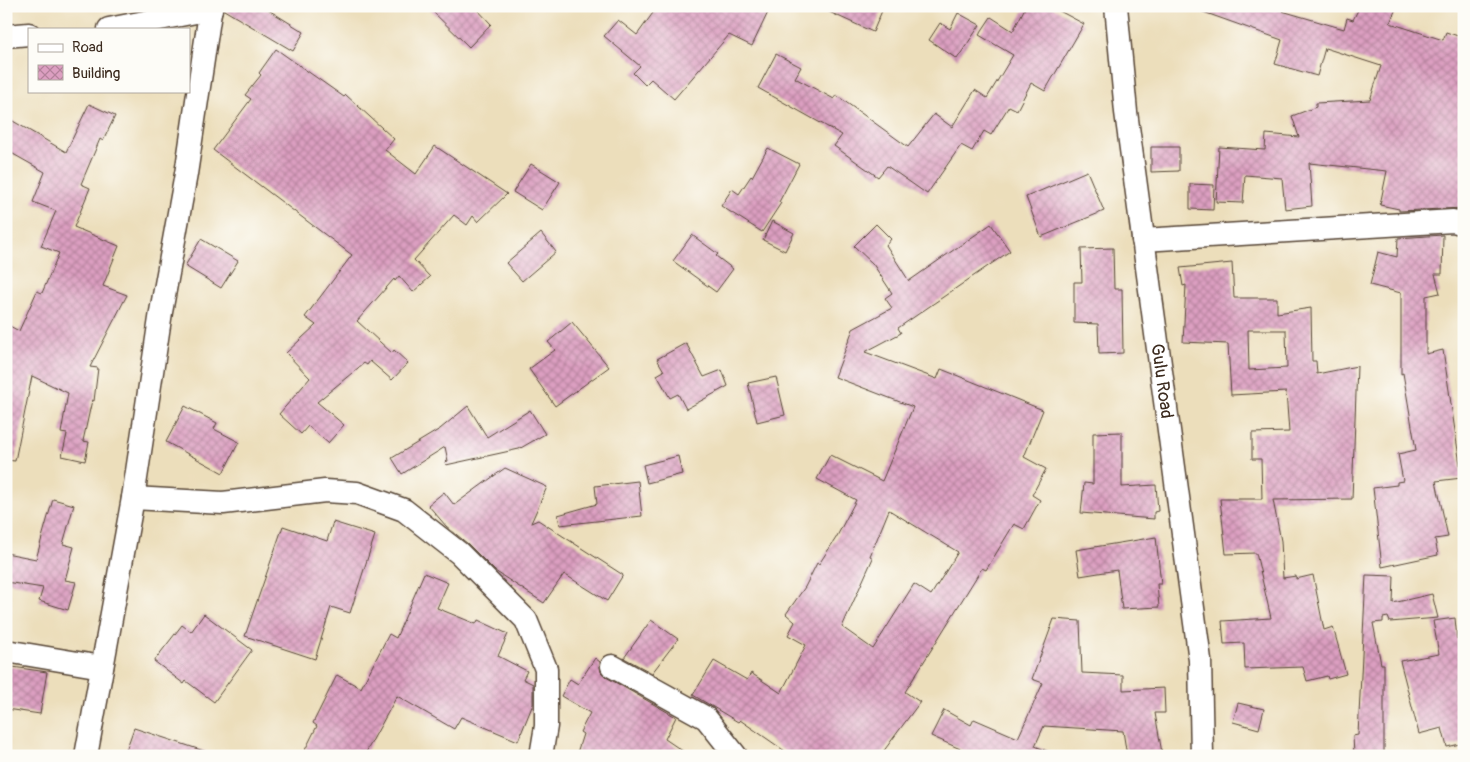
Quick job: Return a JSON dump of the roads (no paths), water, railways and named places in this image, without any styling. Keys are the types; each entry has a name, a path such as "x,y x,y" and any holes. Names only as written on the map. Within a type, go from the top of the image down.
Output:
{"street":[{"name":"Gulu Road","path":"1116,6 1126,112 1200,660 1202,756"},
{"path":"86,756 133,498 161,312 186,174 211,7 114,28"},
{"path":"6,36 28,34"},
{"path":"1143,240 1454,221 1464,224"},
{"path":"133,498 223,503 325,491 357,493 404,510 459,553 526,620 546,669 546,726 541,756"},
{"path":"6,651 102,666"},
{"path":"612,666 706,718 736,756"}]}
